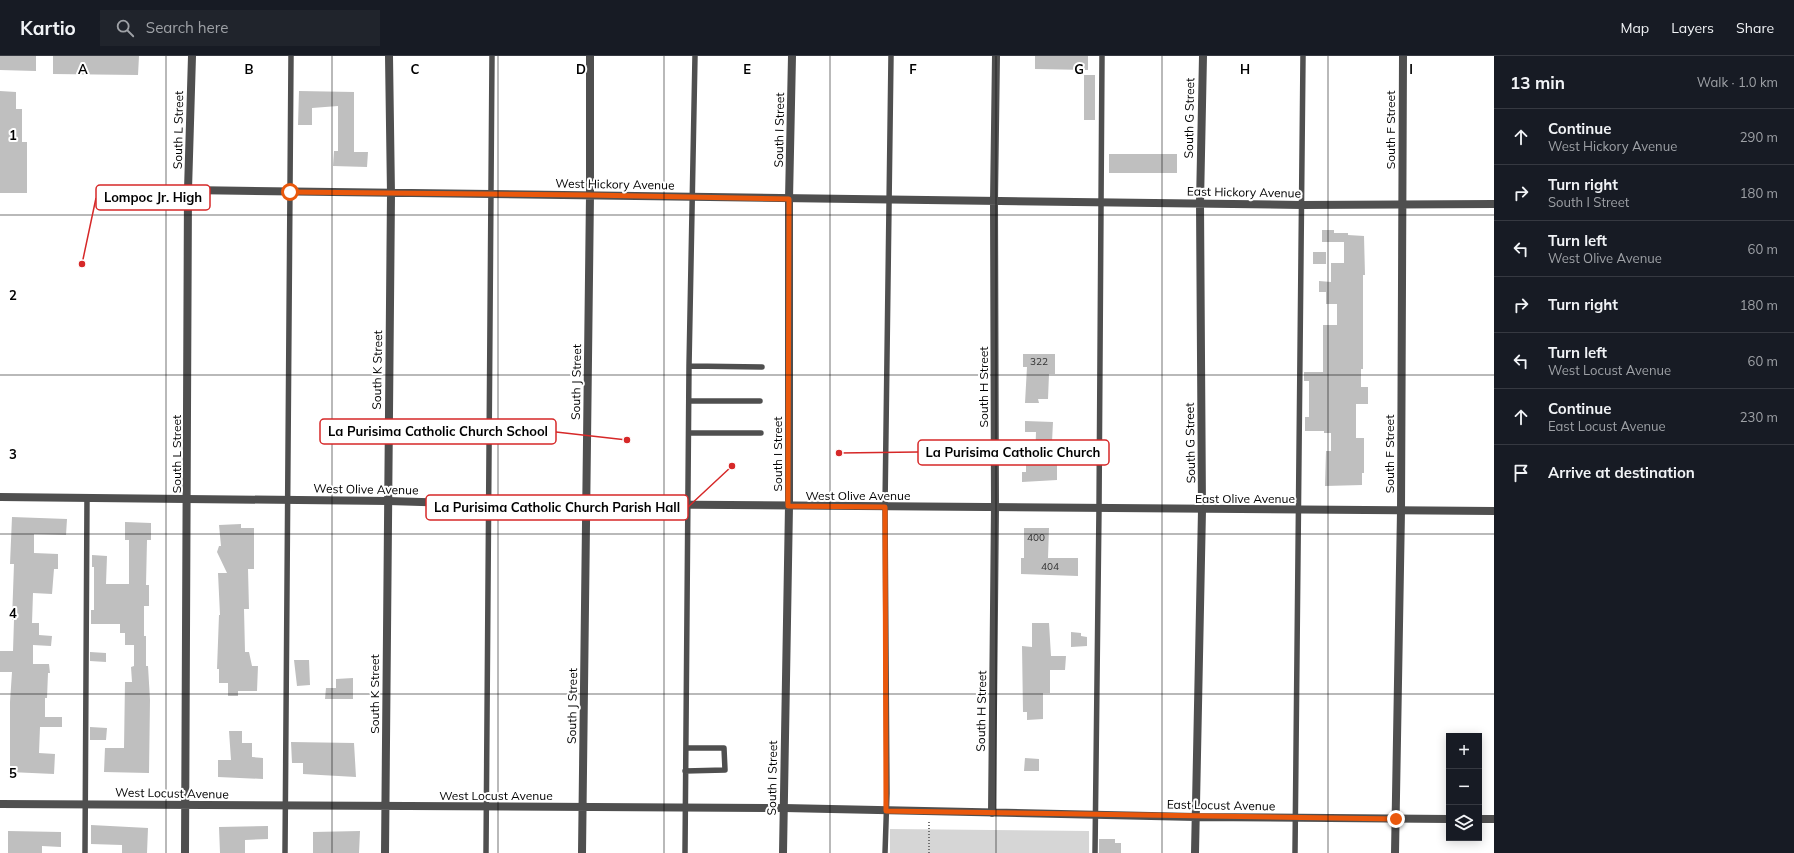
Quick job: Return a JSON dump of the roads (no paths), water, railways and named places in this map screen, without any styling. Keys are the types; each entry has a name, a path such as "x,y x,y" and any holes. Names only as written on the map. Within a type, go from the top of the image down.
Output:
{"street":[{"name":"South L Street","path":"185,853 188,499 188,190 192,56"},
{"name":"South K Street","path":"385,853 391,194 389,56"},
{"name":"South J Street","path":"582,853 587,504 590,56"},
{"name":"South I Street","path":"783,853 788,506 789,199 792,56"},
{"name":"South H Street","path":"992,813 995,507 994,201 996,56"},
{"name":"South G Street","path":"1195,853 1202,510 1200,203 1203,56"},
{"name":"South F Street","path":"1395,853 1401,511 1403,56"},
{"name":"West Hickory Avenue","path":"188,190 391,194 590,195 994,201"},
{"name":"East Hickory Avenue","path":"994,201 1301,205 1494,204"},
{"name":"West Olive Avenue","path":"0,497 388,501 488,504 995,507"},
{"name":"East Olive Avenue","path":"995,507 1494,512"},
{"name":"West Locust Avenue","path":"0,804 185,806 486,806 685,809 784,808 992,813"},
{"name":"East Locust Avenue","path":"992,813 1196,817 1446,819"},
{"path":"1482,819 1494,819"}],"lane":[{"path":"285,853 291,56"},
{"path":"486,853 492,56"},
{"path":"685,853 689,366 695,56"},
{"path":"885,853 885,507 891,56"},
{"path":"1095,853 1102,56"},
{"path":"1295,853 1303,56"},
{"path":"689,366 762,367"},
{"path":"689,401 760,400"},
{"path":"689,432 761,433"},
{"path":"85,853 87,498"},
{"path":"685,771 724,770 724,748 686,748"}],"place":[{"name":"Lompoc Jr. High","path":"82,264"},
{"name":"La Purisima Catholic Church School","path":"627,440"},
{"name":"La Purisima Catholic Church","path":"839,453"},
{"name":"La Purisima Catholic Church Parish Hall","path":"732,466"}]}
